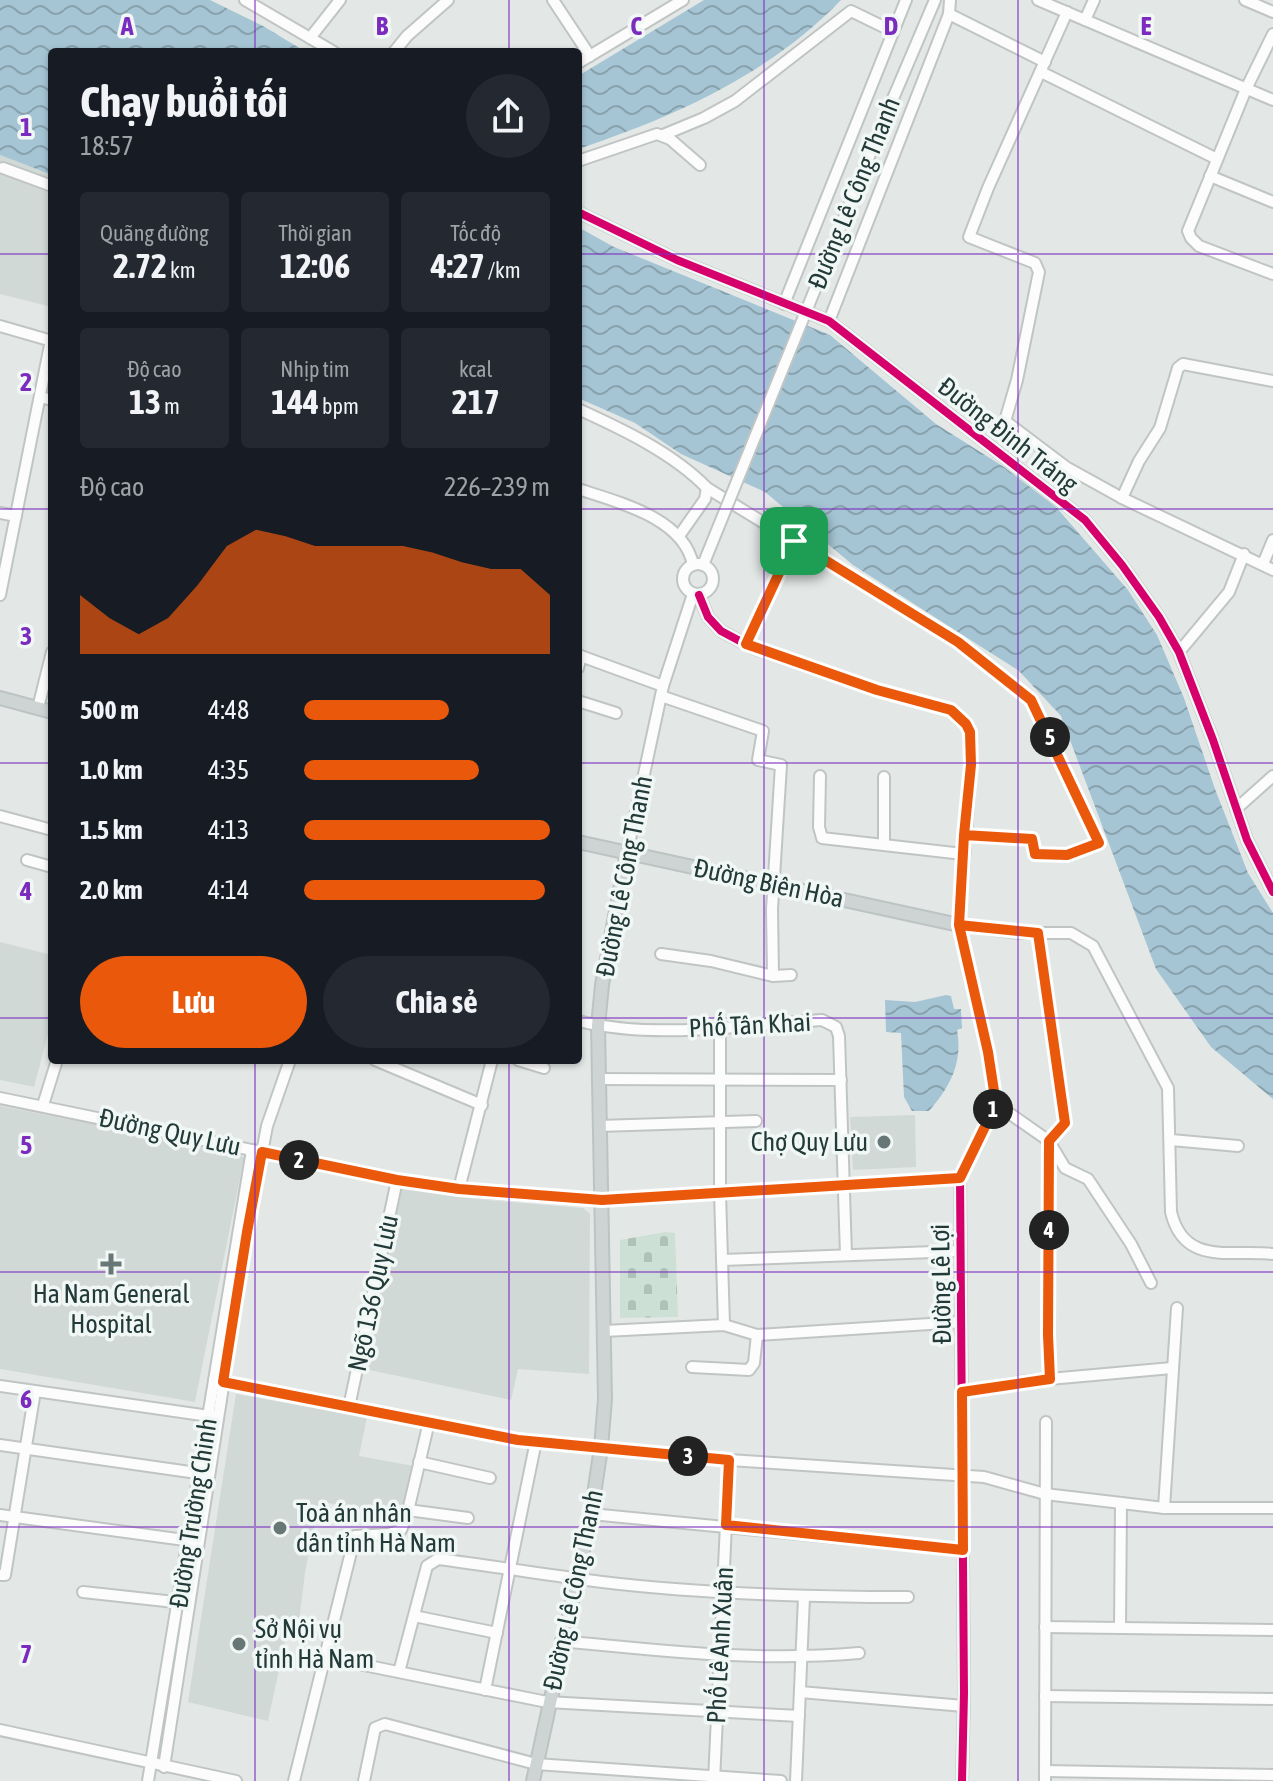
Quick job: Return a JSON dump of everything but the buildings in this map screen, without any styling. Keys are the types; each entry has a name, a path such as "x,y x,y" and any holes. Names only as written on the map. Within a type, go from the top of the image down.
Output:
{"main road":[{"path":"0,698 48,711"},
{"name":"Đường Biên Hòa","path":"582,843 959,925"},
{"name":"Đường Lê Công Thanh","path":"533,1781 591,1514 601,1448 605,1399 598,1026 602,985 627,853"}],"street":[{"path":"245,0 327,48"},
{"path":"310,38 340,0"},
{"path":"397,48 448,0"},
{"path":"553,0 590,56"},
{"path":"582,61 683,0"},
{"path":"784,304 906,0"},
{"name":"Đường Lê Công Thanh","path":"698,565 718,528 935,0"},
{"path":"829,321 949,14 950,0"},
{"path":"1038,0 1273,100"},
{"path":"1085,20 1094,0"},
{"path":"1245,0 1273,12"},
{"path":"582,160 649,135 663,135 735,101 851,11 892,31"},
{"path":"1067,12 969,237 1035,263 1039,272 1017,380 1005,421 1066,467 1122,498 1268,567 1273,540"},
{"path":"949,14 1217,159"},
{"path":"1273,34 1246,89 1188,231 1199,246 1273,274"},
{"path":"663,135 700,165"},
{"path":"3,168 48,185"},
{"path":"1210,176 1273,202"},
{"name":"Đường Đinh Tráng","path":"582,214 677,260 829,321 1085,520 1122,565 1159,617 1179,652 1247,840 1273,892"},
{"path":"0,326 48,339"},
{"path":"0,595 48,359"},
{"path":"1122,498 1139,461 1160,428 1178,368 1183,364 1273,381"},
{"path":"40,397 48,399"},
{"path":"582,411 611,424 691,471 707,488 958,642 1031,700 1099,843 1067,855 1035,854 1032,839 964,835"},
{"path":"679,536 705,499 707,488"},
{"path":"582,490 638,509 679,536 698,565 711,571 713,581 708,590 696,594"},
{"path":"0,513 16,516"},
{"path":"746,644 794,541"},
{"path":"1179,652 1229,592 1244,554"},
{"path":"698,565 686,571 683,580 721,631 746,644 877,690 951,710 970,732 959,925 988,1052 996,1104 1049,1141 1065,1168 1088,1179 1131,1244 1151,1283"},
{"name":"Đường Lê Công Thanh","path":"627,853 662,691 696,594"},
{"path":"582,657 763,731 758,760 781,765 772,909 773,976"},
{"path":"38,708 48,668"},
{"path":"582,702 616,713"},
{"path":"820,776 819,827 822,838 963,854"},
{"path":"1236,809 1273,776"},
{"path":"884,777 884,845"},
{"path":"0,816 48,829"},
{"path":"27,860 48,866"},
{"path":"959,925 1071,933 1093,946 1168,1088 1171,1212 1178,1230 1185,1240 1199,1250 1273,1254"},
{"path":"1038,933 1065,1123 1049,1141 1050,1379"},
{"path":"661,954 711,961 773,976 791,975"},
{"name":"Phố Tân Khai","path":"582,1022 598,1026 667,1030 822,1020 833,1024 839,1036 846,1255"},
{"path":"720,1027 724,1325"},
{"path":"43,1105 56,1064"},
{"name":"Đường Trường Chinh","path":"164,1767 177,1683 184,1603 238,1253 257,1151 289,1064"},
{"path":"385,1064 482,1105"},
{"path":"459,1189 491,1064"},
{"path":"531,1064 544,1068"},
{"path":"598,1079 841,1080"},
{"name":"Đường Quy Lưu","path":"0,1098 397,1180 459,1189 602,1200 960,1178"},
{"name":"Đường Lê Lợi","path":"962,1781 960,1178 996,1104"},
{"path":"599,1126 756,1121"},
{"path":"1171,1140 1238,1146"},
{"name":"Ngõ 136 Quy Lưu","path":"349,1407 397,1180"},
{"path":"722,1260 960,1251"},
{"path":"1164,1508 1177,1308"},
{"path":"604,1331 724,1325 757,1335 961,1322"},
{"path":"692,1367 749,1370 754,1363 757,1335"},
{"path":"962,1392 1050,1379 1172,1368"},
{"path":"219,1381 536,1441 729,1460 984,1477 1045,1494 1164,1508 1273,1508"},
{"path":"0,1386 214,1417"},
{"path":"0,1575 5,1575 35,1391"},
{"path":"294,1781 355,1536 389,1534 401,1530 429,1422"},
{"path":"1046,1422 1045,1776 1273,1775"},
{"path":"485,1690 536,1441"},
{"path":"0,1445 204,1474"},
{"name":"Phố Lê Anh Xuân","path":"714,1779 729,1460"},
{"path":"419,1462 490,1478"},
{"path":"1120,1628 1121,1503"},
{"path":"408,1510 468,1518"},
{"path":"591,1514 963,1550"},
{"path":"0,1515 194,1542"},
{"path":"399,1672 427,1566 438,1559 577,1578 723,1592 804,1597 908,1597"},
{"path":"83,1592 184,1603"},
{"path":"796,1781 804,1597"},
{"name":"Đường Trường Chinh","path":"148,1781 165,1681 184,1603"},
{"path":"414,1616 497,1633"},
{"path":"1045,1627 1273,1630"},
{"path":"561,1641 720,1657 801,1658 859,1653"},
{"path":"324,1657 549,1702 799,1716"},
{"path":"165,1681 177,1683"},
{"path":"800,1692 964,1706"},
{"path":"1045,1696 1273,1699"},
{"path":"364,1781 375,1728 385,1724 536,1764 714,1779 781,1781"},
{"path":"0,1730 236,1781"}],"shaded area":[{"path":"0,155 48,173 48,306 0,294"},
{"path":"0,942 48,954 48,1034 34,1087 0,1080"},
{"name":"Ha Nam General Hospital","path":"0,1106 238,1153 244,1158 195,1402 0,1369"},
{"name":"Chợ Quy Lưu","path":"915,1115 916,1167 853,1170 850,1117"},
{"path":"402,1185 475,1199 583,1208 590,1214 589,1374 518,1369 511,1400 360,1368"},
{"path":"236,1394 367,1417 359,1456 414,1466 402,1518 319,1501 298,1630 288,1628 268,1721 188,1702"}],"green space":[{"path":"675,1233 678,1317 620,1318 620,1240"}],"water":[{"path":"0,0 210,0 299,48 48,48 48,173 0,155"},
{"path":"704,0 841,0 783,50 719,90 650,123 582,148 582,74"},
{"path":"582,229 614,247 830,335 936,424 1004,467 1056,507 1128,590 1157,635 1184,698 1248,873 1273,913 1273,1099 1211,1047 1156,969 1061,716 1019,671 853,565 765,492 681,454 635,423 582,400"},
{"path":"951,996 954,1009 961,1009 962,1028 957,1030 956,1064 949,1084 929,1111 912,1111 904,1097 901,1033 886,1032 885,1000 915,1002"}],"cycle path":[{"path":"582,214 677,260 829,321 1085,520 1122,565 1159,617 1179,652 1247,840 1273,892"},
{"path":"699,595 708,617 721,631 753,648 877,690 951,710 970,732 971,765 959,925 988,1052 996,1104 960,1178 962,1781"}],"place":[{"name":"Chợ Quy Lưu","path":"884,1142"},
{"name":"Ha Nam General Hospital","path":"111,1264"},
{"name":"Toà án nhân dân tỉnh Hà Nam","path":"280,1528"},
{"name":"Sở Nội vụ tỉnh Hà Nam","path":"239,1644"}],"route":[{"path":"794,541 746,644 877,690 951,710 970,732 971,765 964,835 959,925 988,1052 996,1104 960,1178 602,1200 480,1192 397,1180 262,1152 223,1382 518,1440 729,1460 726,1525 963,1550 962,1392 1050,1379 1049,1141 1065,1123 1038,933 959,925 963,854 964,835 1032,839 1035,854 1067,855 1099,843 1031,700 958,642 794,541"}]}
